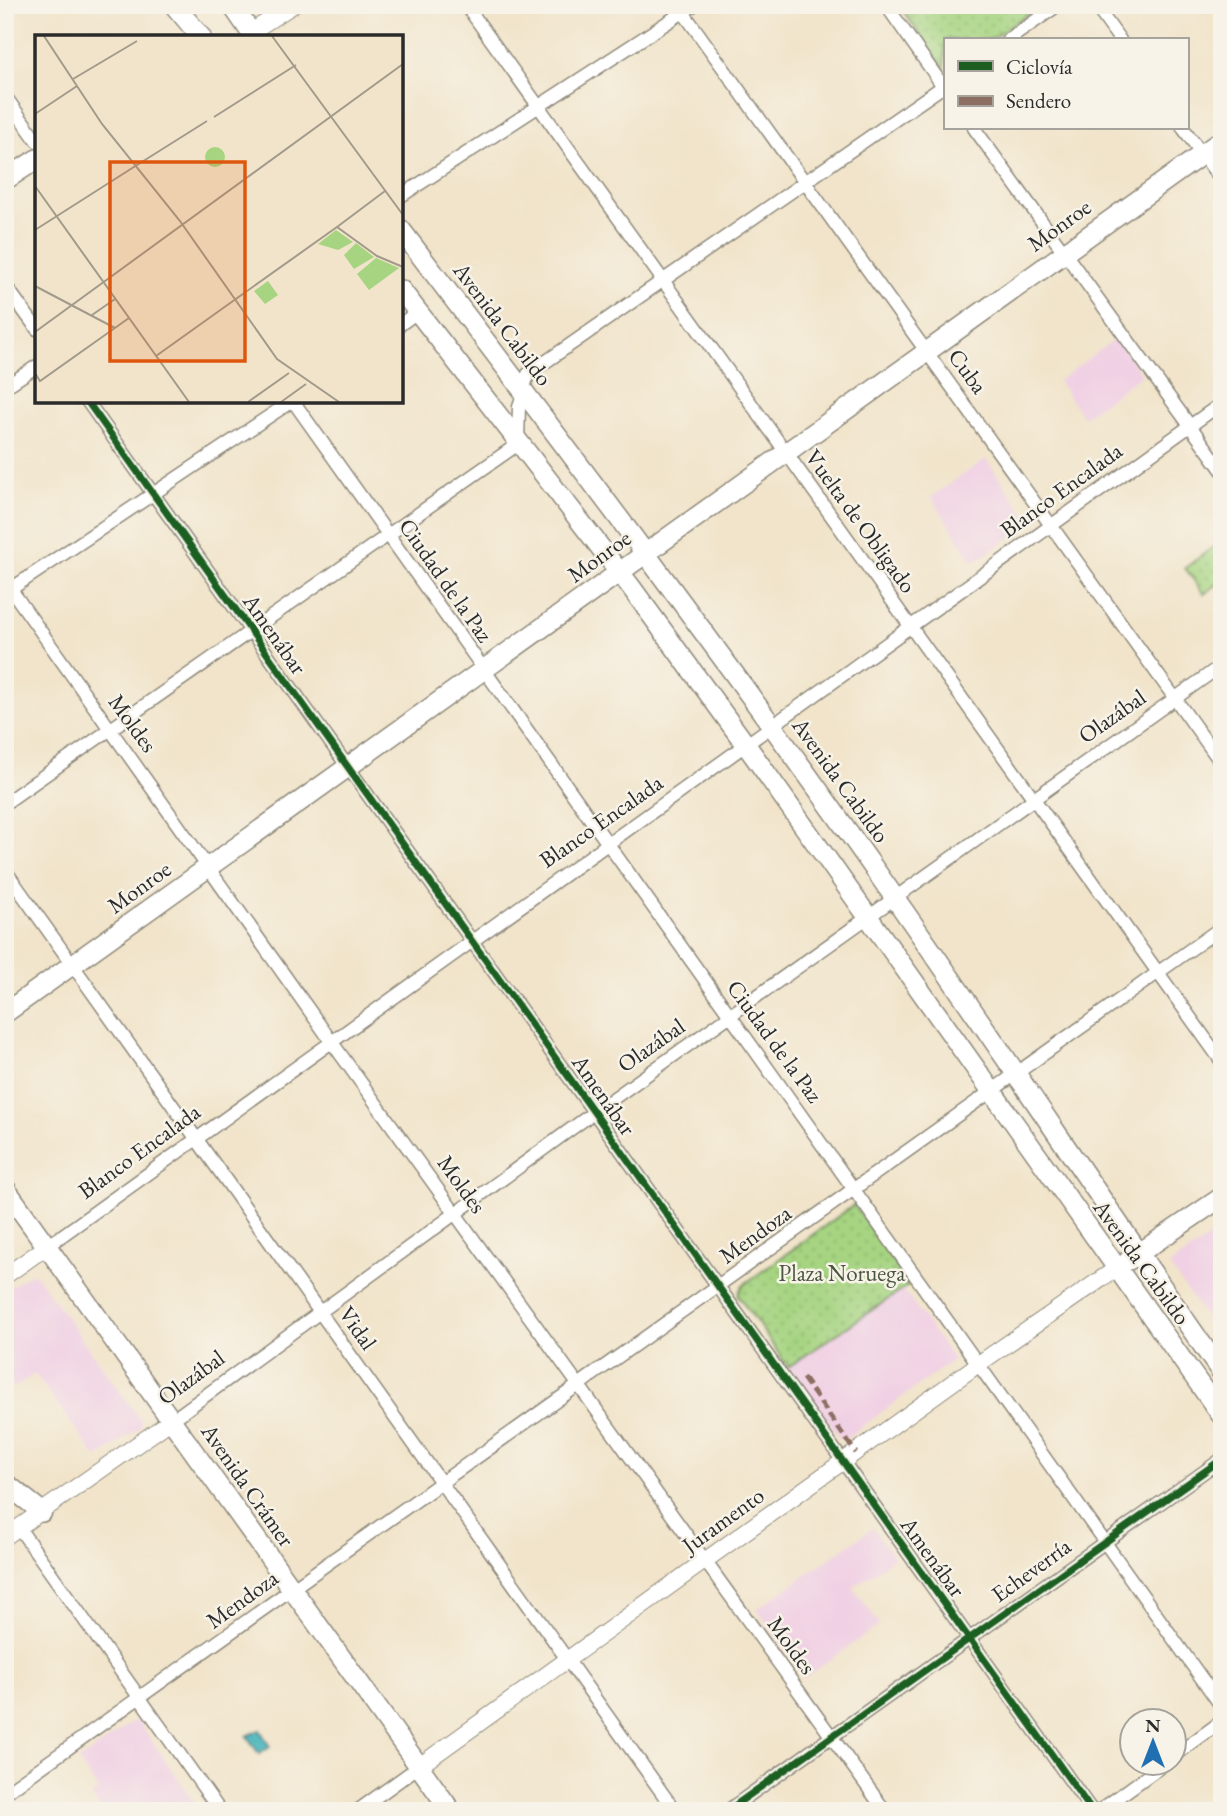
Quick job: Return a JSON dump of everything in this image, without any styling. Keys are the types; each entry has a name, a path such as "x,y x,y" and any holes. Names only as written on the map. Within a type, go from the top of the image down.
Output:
{"main road":[{"path":"174,5 199,35"},
{"path":"232,5 249,35"},
{"name":"Monroe","path":"5,1013 1222,140"},
{"path":"5,180 35,160"},
{"name":"Avenida Cabildo","path":"402,231 645,553 772,727 1017,1074 1127,1262 1222,1416"},
{"name":"Avenida Cabildo","path":"402,291 519,430 991,1093 1127,1262 1222,1373"},
{"name":"Avenida Crámer","path":"5,1188 451,1811"},
{"path":"1127,1262 1222,1198"},
{"path":"5,1483 42,1512"}],"street":[{"path":"249,35 293,5"},
{"name":"Vuelta de Obligado","path":"466,5 1222,1062"},
{"path":"886,5 944,86"},
{"path":"1011,38 1058,5"},
{"path":"1095,5 1119,38"},
{"path":"402,195 685,8"},
{"name":"Cuba","path":"685,8 804,182 1053,524 1222,764"},
{"path":"5,803 511,449 519,430 523,390 528,374 944,88"},
{"path":"5,96 35,138"},
{"path":"975,130 1222,470"},
{"path":"1184,130 1222,181"},
{"path":"5,285 35,326"},
{"path":"402,323 417,312"},
{"path":"5,387 35,367"},
{"name":"Amenábar","path":"88,402 715,1286 1092,1811"},
{"path":"7,588 291,402"},
{"name":"Ciudad de la Paz","path":"294,402 1222,1707"},
{"name":"Blanco Encalada","path":"5,1276 1222,403"},
{"name":"Moldes","path":"7,588 112,729 331,1041 458,1213 885,1811"},
{"name":"Olazábal","path":"12,1533 172,1420 593,1113 1222,665"},
{"name":"Vidal","path":"5,870 675,1811"},
{"name":"Mendoza","path":"5,1793 141,1699 853,1187 991,1093 1222,927"},
{"name":"Juramento","path":"356,1811 977,1365 1127,1262"},
{"name":"Echeverría","path":"727,1811 1222,1459"},
{"path":"12,1533 141,1699 220,1811"},
{"path":"1188,1746 1222,1721"},
{"path":"1099,1811 1144,1778"}],"shaded area":[{"path":"1116,338 1142,375 1083,417 1058,381"},
{"path":"986,459 1031,523 974,562 931,497"},
{"path":"1222,1229 1222,1340 1169,1266"},
{"path":"30,1274 36,1275 141,1421 141,1427 97,1458 35,1374 14,1388 5,1376 5,1291"},
{"path":"903,1289 953,1360 842,1441 788,1367"},
{"path":"873,1528 894,1558 853,1587 880,1625 804,1678 757,1609"},
{"path":"137,1719 200,1811 101,1811 91,1795 99,1791 78,1761"}],"green space":[{"path":"899,5 1040,5 993,38 944,38 944,69"},
{"path":"1216,545 1222,554 1222,581 1204,594 1185,568"},
{"name":"Plaza Noruega","path":"854,1205 909,1285 788,1367 738,1295 742,1286"}],"water":[{"path":"260,1730 270,1747 259,1754 247,1736"}],"marked path":[{"path":"803,1378 856,1453"}],"cycle path":[{"path":"88,402 1092,1811"},
{"path":"727,1811 1222,1459"}]}
